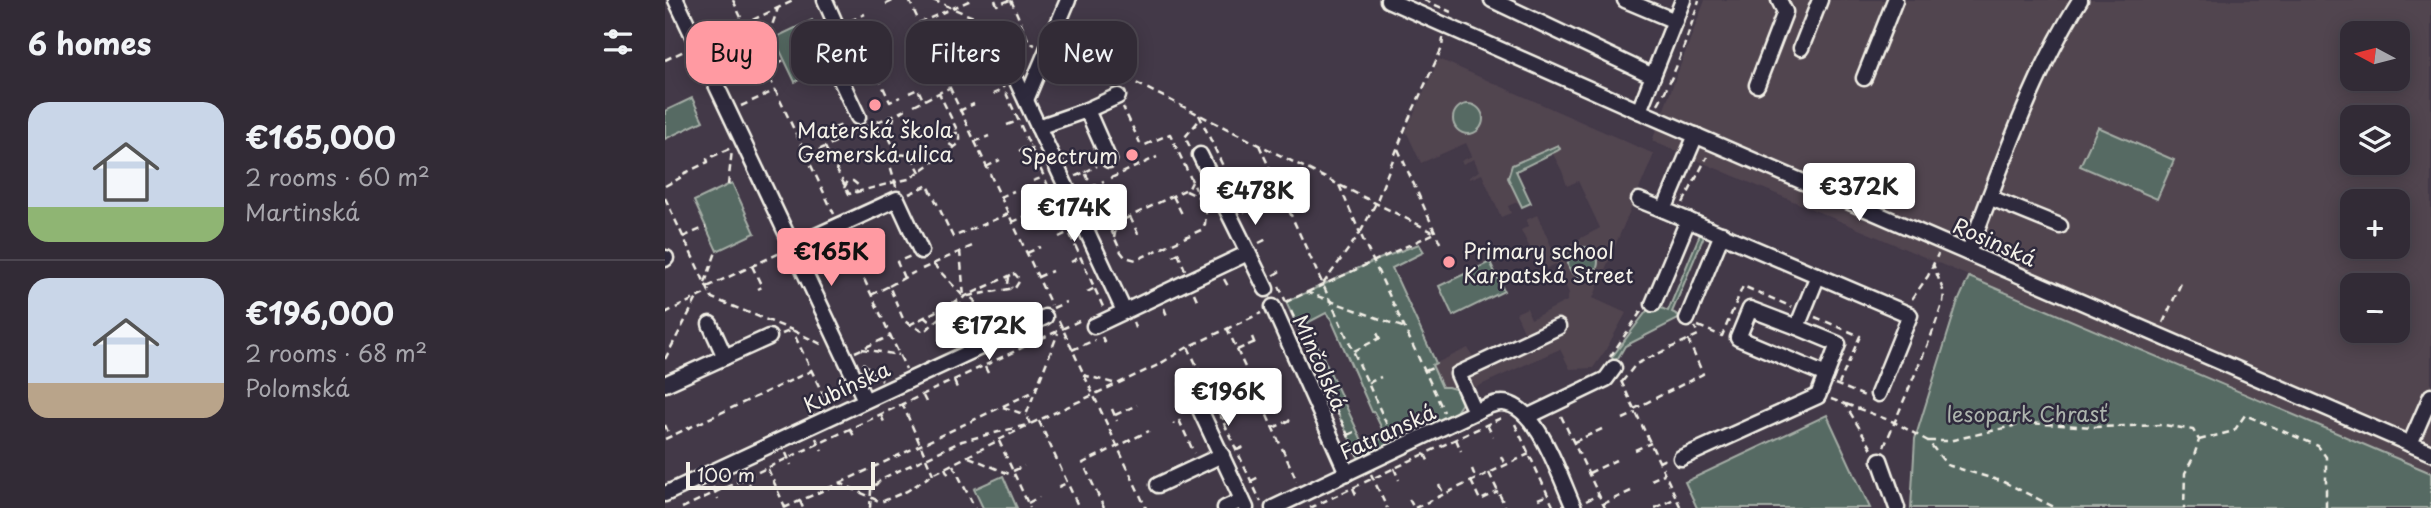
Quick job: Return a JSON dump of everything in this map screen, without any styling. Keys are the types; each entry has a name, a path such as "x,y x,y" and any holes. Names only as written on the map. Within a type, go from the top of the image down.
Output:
{"street":[{"path":"676,0 686,21"},
{"path":"825,0 838,21"},
{"path":"1059,21 1068,0"},
{"name":"Rosinská","path":"1388,0 1408,4 1639,111 2431,453"},
{"path":"1492,0 1653,76"},
{"path":"1625,0 1675,21"},
{"path":"1639,111 1683,0"},
{"path":"1757,85 1786,12 1781,0"},
{"path":"1801,48 1820,0"},
{"path":"1968,253 2028,104 2066,23 2080,0"},
{"path":"1864,78 1891,1"},
{"path":"1025,100 1039,67"},
{"path":"713,84 738,144 792,247 865,400"},
{"path":"845,84 861,125"},
{"path":"1016,84 1129,317"},
{"path":"1038,127 1118,96"},
{"path":"1087,110 1109,160"},
{"path":"1650,304 1696,135"},
{"path":"1200,156 1253,248 1266,289"},
{"path":"1991,198 2060,226"},
{"path":"792,247 897,199 921,251"},
{"path":"1639,200 1910,315 1878,394"},
{"path":"1687,318 1722,234"},
{"path":"1098,331 1108,319 1129,317 1253,248"},
{"path":"1797,327 1818,275"},
{"name":"Minčolská","path":"1280,305 1347,472"},
{"path":"1681,458 1818,396 1838,344 1751,309 1738,338 1826,375"},
{"name":"Kubínska","path":"665,494 865,400 1051,318"},
{"path":"710,324 725,357"},
{"path":"1475,412 1458,374 1558,327"},
{"path":"665,384 769,337"},
{"path":"1576,506 1536,425 1525,412 1554,404 1606,379 1609,366"},
{"path":"1188,384 1244,504 1225,508"},
{"path":"2410,444 2431,396"},
{"name":"Fatranská","path":"1267,506 1303,494 1475,412 1503,402 1525,412"},
{"path":"1158,485 1221,455"},
{"path":"1879,460 1897,508"}],"path":[{"path":"733,0 743,21"},
{"path":"750,21 795,0"},
{"path":"886,4 895,0"},
{"path":"909,0 918,21"},
{"path":"933,0 970,15 977,21"},
{"path":"924,21 971,0"},
{"path":"995,0 997,5 1011,0 1029,43"},
{"path":"1658,104 1682,50 1699,0"},
{"path":"774,21 778,8"},
{"path":"854,21 865,14"},
{"path":"970,15 977,21"},
{"path":"1323,284 1360,233 1377,203 1442,48 1443,37"},
{"path":"1025,41 1039,47"},
{"path":"665,60 686,50"},
{"path":"777,64 784,60"},
{"path":"773,84 907,372"},
{"path":"882,84 890,102 900,97"},
{"path":"948,84 1053,308 1066,302"},
{"path":"914,105 954,84"},
{"path":"1002,84 1108,319"},
{"path":"1137,84 1435,233"},
{"path":"909,93 918,89 923,100"},
{"path":"993,94 1004,89"},
{"path":"739,107 776,90"},
{"path":"825,147 849,194 909,179 960,143 939,93"},
{"path":"1076,176 1085,172 1125,257 1136,260 1201,230 1207,217 1170,134 1145,145 1140,143 1118,96"},
{"path":"959,111 974,104"},
{"path":"861,125 907,109"},
{"path":"895,114 888,135 898,156"},
{"path":"1200,117 1185,137 1194,154 1200,156"},
{"path":"1200,117 1249,222"},
{"path":"1007,125 1018,121"},
{"path":"841,140 835,128 844,124"},
{"path":"861,125 888,135"},
{"path":"955,148 948,143 947,137 951,133 958,133"},
{"path":"808,155 850,135"},
{"path":"974,142 989,136"},
{"path":"728,185 738,144"},
{"path":"665,186 708,162 707,159 738,144"},
{"path":"1019,150 1030,145"},
{"path":"1259,145 1395,442"},
{"path":"1398,149 1441,245"},
{"path":"897,188 890,165 898,156 912,157 920,172"},
{"path":"1111,177 1157,157"},
{"path":"1676,215 1707,157"},
{"path":"986,167 1000,160"},
{"path":"1033,181 1044,177"},
{"path":"1230,181 1238,177"},
{"path":"844,188 848,181 853,180 858,185 856,193"},
{"path":"1091,187 1104,181"},
{"path":"1108,223 1118,223 1184,191 1192,182"},
{"path":"901,198 928,185 953,237 1008,214"},
{"path":"1339,185 1447,418"},
{"path":"1000,197 1014,191"},
{"path":"1184,191 1199,197"},
{"path":"1173,196 1182,214"},
{"path":"665,198 712,298 792,330 822,346 836,338"},
{"path":"1045,206 1055,201"},
{"path":"1244,212 1252,208"},
{"path":"1012,222 1026,216"},
{"path":"1130,217 1138,234"},
{"path":"1114,238 1118,223"},
{"path":"683,237 706,227"},
{"path":"1059,237 1069,232"},
{"path":"870,508 870,497 876,483 881,479 962,441 1039,421 1158,365 1188,346 1435,233"},
{"path":"1253,248 1267,239"},
{"path":"922,269 972,246"},
{"path":"706,285 792,247"},
{"path":"1027,253 1040,247"},
{"path":"706,285 716,249"},
{"path":"904,278 897,262 921,251"},
{"path":"960,251 967,297"},
{"path":"1173,256 1183,251"},
{"path":"1912,299 1928,276 1937,255"},
{"path":"1071,262 1080,257"},
{"path":"933,264 967,297 975,301 974,309 963,310 960,301"},
{"path":"1879,460 1943,302 1944,293 1933,264"},
{"path":"752,266 762,287 758,289"},
{"path":"1282,270 1274,275 1280,305 1305,342 1359,458 1366,464 1387,508"},
{"path":"1038,277 1052,271"},
{"path":"871,295 915,272"},
{"path":"889,286 904,321 909,325 924,332 967,297 1015,288 1020,280 1016,274 1011,275 909,325"},
{"path":"1011,275 1007,284 1015,288"},
{"path":"1224,278 1229,288"},
{"path":"2163,324 2182,281"},
{"path":"1622,382 1636,364 1698,335 1694,324 1721,336 1742,286 1793,307 1797,298"},
{"path":"1087,292 1095,288"},
{"path":"665,313 709,292"},
{"path":"1306,292 1405,328"},
{"path":"1194,293 1198,302"},
{"path":"665,359 697,298"},
{"path":"1650,304 1609,366 1622,382 1681,508"},
{"path":"1164,308 1167,316"},
{"path":"922,317 929,320 929,328"},
{"path":"1129,317 1136,331"},
{"path":"1051,318 1061,330 1146,508"},
{"path":"1227,328 1310,508 1503,416"},
{"path":"792,330 841,433"},
{"path":"682,508 1061,330"},
{"path":"1026,415 1061,330"},
{"path":"1098,331 1106,345"},
{"path":"1377,333 1382,343"},
{"path":"1252,337 1257,347"},
{"path":"1354,351 1380,338"},
{"path":"1305,342 1314,339"},
{"path":"1623,419 1703,374 1688,340"},
{"path":"1237,351 1255,342"},
{"path":"1188,346 1251,481 1267,506"},
{"path":"862,349 899,355"},
{"path":"854,353 884,382"},
{"path":"985,367 988,373"},
{"path":"1425,371 1433,368"},
{"path":"1320,374 1328,370"},
{"path":"665,439 811,371"},
{"path":"1083,374 1117,384"},
{"path":"1368,383 1381,377"},
{"path":"954,381 957,388"},
{"path":"1208,389 1216,385"},
{"path":"768,468 784,508 1037,390"},
{"path":"920,395 926,402"},
{"path":"1818,396 1894,422 1929,441 1947,465 2004,482 2056,508"},
{"path":"899,398 933,474"},
{"path":"1334,405 1342,400"},
{"path":"1554,404 1604,506 1631,491"},
{"path":"1845,404 1879,460"},
{"path":"1115,415 1137,405"},
{"path":"1002,406 1026,415 1030,424"},
{"path":"1112,409 1117,421"},
{"path":"881,415 884,422"},
{"path":"2199,440 2234,431 2245,415 2318,446 2326,457 2326,508"},
{"path":"1222,419 1230,416"},
{"path":"1273,428 1293,419"},
{"path":"1179,420 1200,465"},
{"path":"1039,421 1079,508"},
{"path":"1929,441 1949,441 2002,426 2026,423 2094,427 2164,425 2193,430 2199,440 2185,473 2184,508"},
{"path":"840,483 881,502 907,491 933,474 1030,424"},
{"path":"1515,424 1554,508"},
{"path":"665,425 670,437"},
{"path":"1486,425 1493,436"},
{"path":"851,429 854,436"},
{"path":"1452,429 1461,451"},
{"path":"1574,442 1602,429"},
{"path":"1104,508 1083,463 1149,431"},
{"path":"1348,435 1357,431"},
{"path":"999,441 1030,508"},
{"path":"1635,450 1651,443"},
{"path":"1237,450 1244,447"},
{"path":"1045,455 1053,452"},
{"path":"1425,454 1430,466"},
{"path":"1409,499 1414,508 1529,454"},
{"path":"1501,456 1506,465"},
{"path":"969,457 1015,476"},
{"path":"1589,473 1616,460"},
{"path":"953,465 975,508"},
{"path":"1013,471 1024,466"},
{"path":"945,468 950,478"},
{"path":"1394,468 1399,480"},
{"path":"1472,469 1476,479"},
{"path":"1489,473 1506,508"},
{"path":"1651,480 1665,474"},
{"path":"1251,481 1259,477"},
{"path":"1471,481 1480,500 1498,492"},
{"path":"1058,488 1067,483"},
{"path":"1439,485 1444,494"},
{"path":"1353,488 1358,499"},
{"path":"1538,499 1548,495"},
{"path":"1576,506 1598,495"},
{"path":"1028,503 1039,497"},
{"path":"1655,508 1676,498"},
{"path":"800,501 803,508"},
{"path":"1322,502 1324,508"},
{"path":"1428,502 1431,508"}],"shaded area":[{"path":"1705,0 2431,0 2431,473 1652,141"},
{"path":"1439,59 1654,154 1593,298 1626,313 1593,368 1570,369 1560,349 1461,394 1442,388 1432,365 1468,348 1473,357 1525,333 1516,313 1527,308 1531,319 1567,301 1569,293 1556,264 1541,271 1521,230 1529,226 1526,220 1537,215 1554,252 1600,228 1578,181 1567,186 1553,154 1557,151 1512,165 1508,178 1522,207 1517,202 1508,206 1511,213 1501,217 1482,174 1470,179 1469,177 1479,171 1474,159 1463,164 1461,161 1472,156 1466,143 1421,163 1406,131"}],"green space":[{"path":"791,30 791,74 777,44 777,37"},
{"path":"692,98 703,121 665,139 665,111"},
{"path":"1468,104 1474,105 1482,113 1482,125 1474,133 1468,134 1462,133 1454,125 1453,119 1454,113 1462,105"},
{"path":"2098,127 2174,160 2157,199 2080,166"},
{"path":"1558,145 1560,149 1557,151 1516,171 1531,203 1522,207 1508,178 1512,165"},
{"path":"732,183 755,233 717,251 694,201"},
{"path":"1700,234 1704,236 1672,312 1684,318 1683,321 1678,319 1625,346 1613,361 1612,357 1652,304 1668,311"},
{"path":"1419,244 1424,252 1392,268 1436,363 1432,365 1442,387 1458,390 1462,403 1454,415 1359,459 1286,302 1374,261","holes":["1326,313 1383,431 1383,438 1365,447 1307,323"]},
{"path":"1583,247 1594,251 1598,262 1594,273 1583,277 1572,273 1568,262 1572,251"},
{"path":"1490,262 1504,291 1453,316 1439,286"},
{"name":"lesopark Chrasť","path":"1969,277 2431,473 2431,508 1911,508 1915,439 1957,304"},
{"path":"1827,415 1870,508 1697,508 1685,482"},
{"path":"1003,476 1017,508 983,508 974,489"}],"place":[{"name":"Materská škola Gemerská ulica","path":"875,105"},
{"name":"Spectrum","path":"1132,155"},
{"name":"Primary school Karpatská Street","path":"1449,262"}]}
